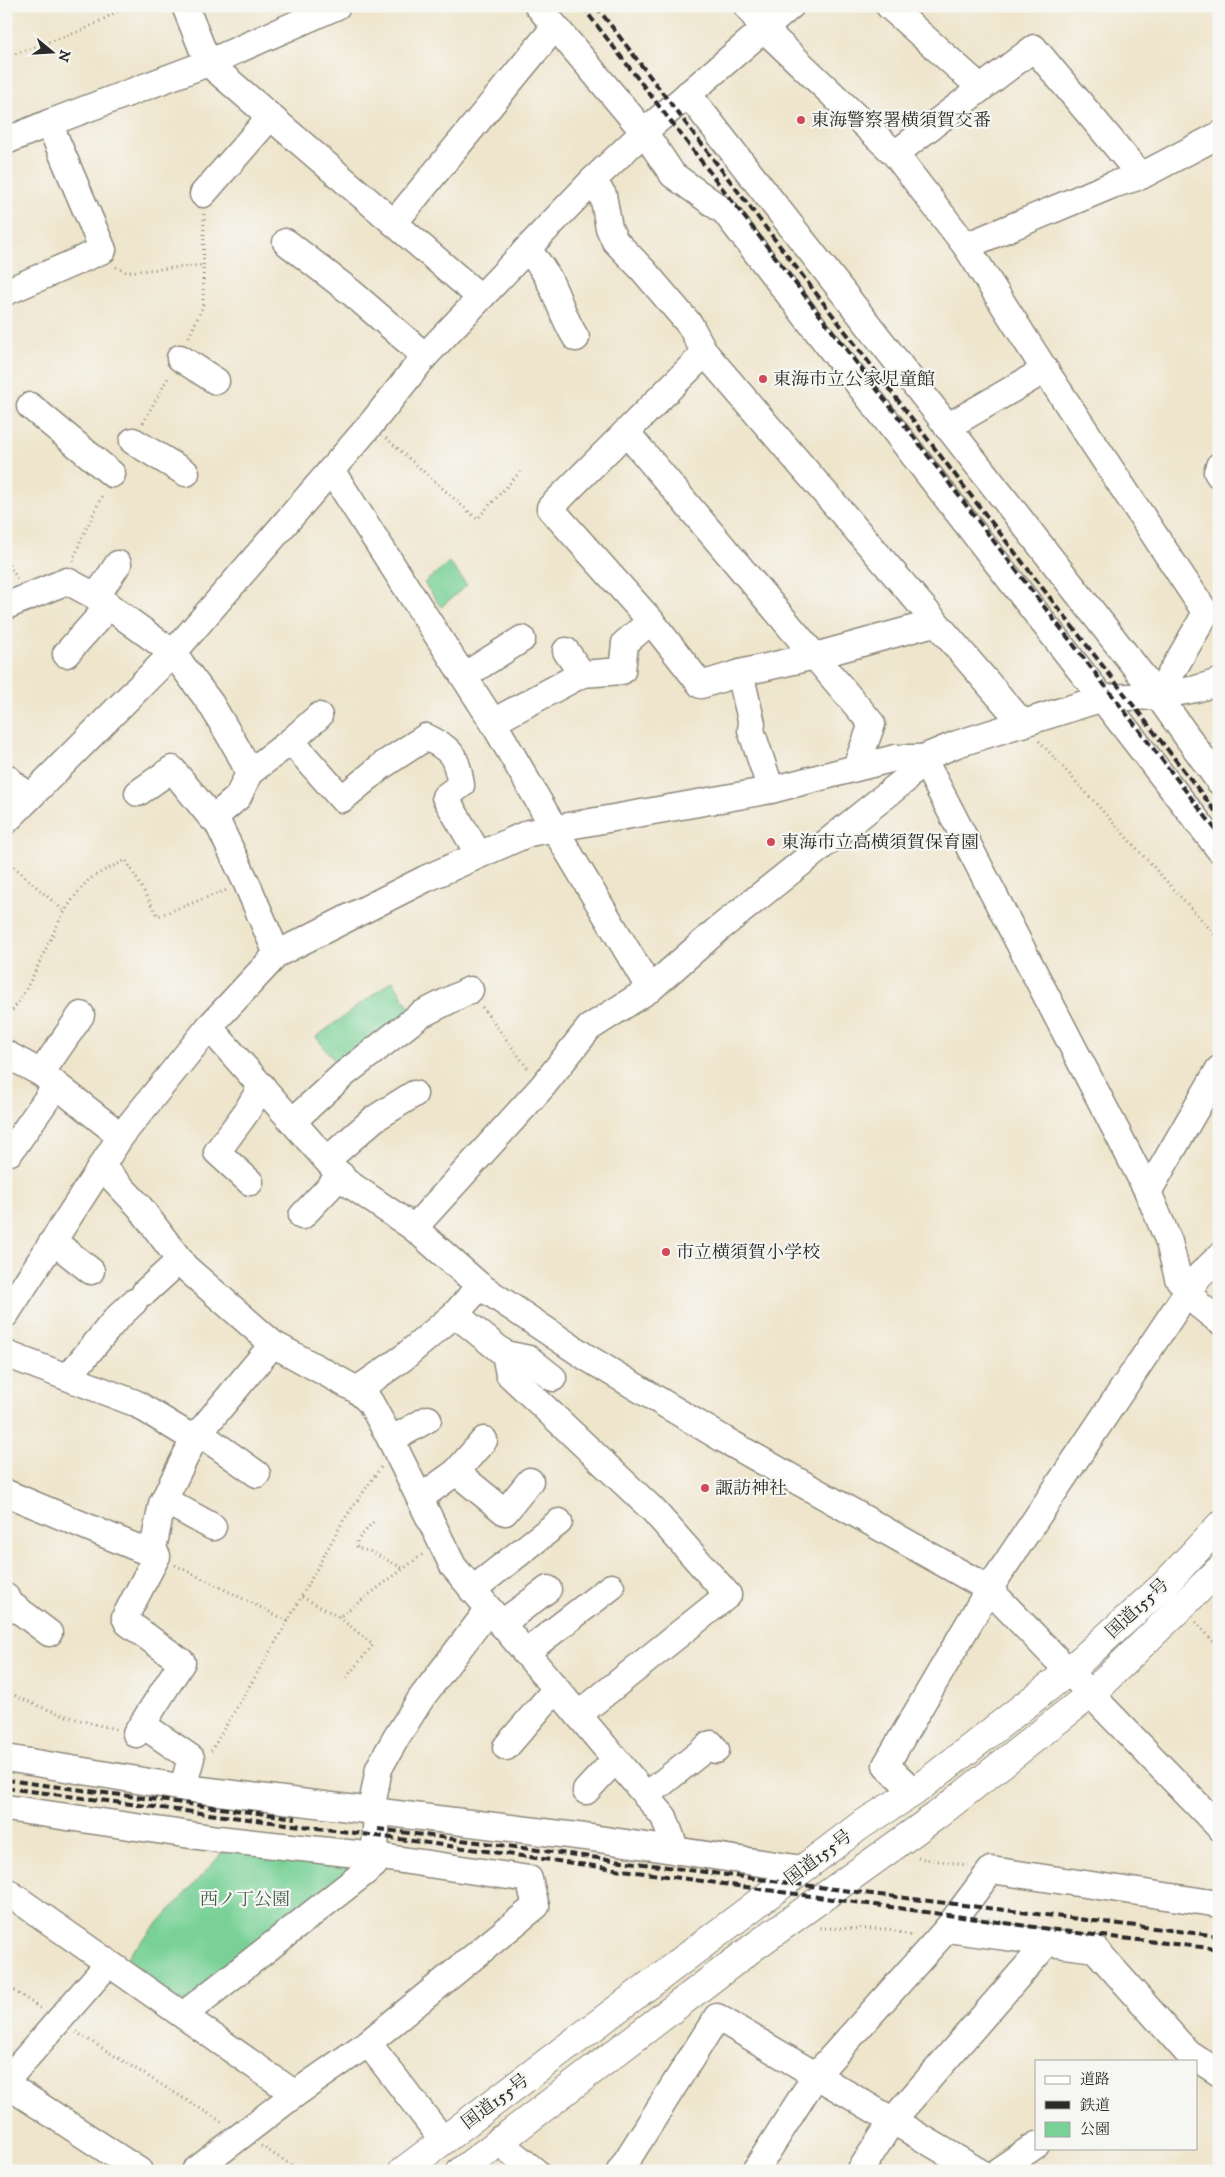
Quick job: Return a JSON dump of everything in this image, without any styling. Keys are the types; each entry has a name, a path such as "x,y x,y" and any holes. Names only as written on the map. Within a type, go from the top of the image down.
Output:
{"highway":[{"name":"国道155号","path":"403,2171 861,1825 914,1792 1069,1671 1163,1586 1219,1526"},
{"name":"国道155号","path":"461,2171 500,2139 751,1949 936,1816 1092,1693 1219,1570"}],"street":[{"path":"184,6 208,63 480,297"},
{"path":"6,141 208,63 337,6"},
{"path":"538,6 554,28 644,132 673,175 725,212 1219,849"},
{"path":"748,6 764,28 895,154 966,246 1045,370 1206,614 1158,696"},
{"path":"6,821 173,653 371,424 425,356 480,297 592,181 644,132 791,6"},
{"path":"889,6 981,88"},
{"path":"394,223 554,28"},
{"path":"895,154 1034,48 1141,176"},
{"path":"688,94 1158,696 1219,781"},
{"path":"203,194 270,117"},
{"path":"6,292 103,250 49,123"},
{"path":"966,246 1112,185 1141,176 1219,135"},
{"path":"592,181 603,195 609,228 615,241 643,270 690,325 705,353 934,623 1023,724"},
{"path":"286,242 352,293 425,356"},
{"path":"526,250 540,262 546,271 567,324 576,338"},
{"path":"705,353 550,508 651,621 700,685 740,673 816,656 934,623"},
{"path":"180,358 216,381"},
{"path":"947,427 1045,370"},
{"path":"30,406 112,474"},
{"path":"626,432 872,724 856,767"},
{"path":"133,442 186,473"},
{"path":"1219,466 1217,472 1219,475"},
{"path":"331,470 493,722 650,989"},
{"path":"66,654 103,602 118,564"},
{"path":"6,606 67,581 103,602 173,653 211,704 249,773"},
{"path":"493,722 582,674 622,671 625,643 651,621"},
{"path":"464,676 522,640"},
{"path":"566,651 582,674"},
{"path":"740,673 752,724 751,730 771,790"},
{"path":"6,1314 16,1277 53,1241 121,1136 209,1027 277,954 425,879 529,833 771,790 895,758 923,758 957,744 1103,698 1158,696 1196,689 1219,682"},
{"path":"215,817 238,797 249,773 291,741 319,716"},
{"path":"291,741 342,798 383,765 426,737 444,745 452,753 458,768 461,785 446,797 479,855"},
{"path":"414,1228 542,1087 589,1028 650,989 716,931 905,780 923,758"},
{"path":"923,758 1148,1192 1169,1242 1178,1278 1199,1305 1219,1321"},
{"path":"138,793 172,768 211,817 215,817 247,884 277,954"},
{"path":"6,777 29,798"},
{"path":"293,1121 343,1075 420,1015 470,990"},
{"path":"10,1152 81,1015"},
{"path":"209,1027 346,1181 414,1228 480,1286 586,1357 725,1440 989,1589 1092,1693 1219,1827"},
{"path":"6,1054 48,1080 121,1136"},
{"path":"1148,1192 1219,1068"},
{"path":"250,1182 217,1152 245,1114 262,1086"},
{"path":"302,1216 334,1168 374,1119 414,1094"},
{"path":"100,1166 139,1206 185,1267 273,1344 357,1390 370,1402 393,1444 453,1566 664,1817 676,1851"},
{"path":"53,1241 91,1271"},
{"path":"914,1792 886,1765 989,1589 1188,1292 1200,1275 1219,1257"},
{"path":"68,1377 116,1319 180,1260"},
{"path":"357,1390 403,1358 456,1314 480,1286"},
{"path":"456,1314 505,1354 529,1359 553,1378"},
{"path":"6,1493 152,1554 164,1500 196,1436 273,1344"},
{"path":"6,1354 135,1403 196,1436 257,1474"},
{"path":"505,1354 509,1374 653,1510 728,1595 578,1715"},
{"path":"393,1444 428,1419"},
{"path":"420,1498 456,1472 484,1440"},
{"path":"456,1472 504,1512 530,1481"},
{"path":"164,1500 213,1527"},
{"path":"472,1590 559,1522"},
{"path":"157,1556 125,1617 128,1623 182,1662 140,1729 191,1758 183,1787"},
{"path":"525,1653 611,1587"},
{"path":"183,2016 374,1866 374,1811 379,1768 396,1738 433,1682 495,1617 548,1588"},
{"path":"6,1597 8,1602 49,1633"},
{"path":"506,1747 556,1689"},
{"path":"646,1796 711,1744 716,1750"},
{"path":"6,1758 183,1787 802,1869"},
{"path":"586,1791 615,1760"},
{"path":"6,1808 218,1839 375,1856 528,1879 536,1906 368,2043 295,2094 195,2171"},
{"path":"755,2171 816,2075 947,1929 991,1870 1219,1904"},
{"path":"6,1891 295,2094"},
{"path":"947,1929 1095,1949 1180,2056"},
{"path":"860,2171 892,2121 1048,1942"},
{"path":"108,1964 6,2082 139,2171"},
{"path":"620,2171 717,2017 978,2171"},
{"path":"368,2043 443,2140"},
{"path":"1198,2064 1219,2073"},
{"path":"500,2139 511,2152 535,2171"},
{"path":"998,2171 1035,2146"}],"path":[{"path":"6,57 83,30 128,6"},
{"path":"133,442 180,358 203,306 203,194"},
{"path":"92,255 126,272 204,265"},
{"path":"371,424 477,519 520,472"},
{"path":"67,581 80,542 112,474"},
{"path":"1023,724 1219,939"},
{"path":"6,860 65,912"},
{"path":"6,1018 22,997 65,912 86,881 126,860 158,916 247,884"},
{"path":"470,990 542,1087"},
{"path":"209,1755 302,1597 343,1521 393,1444"},
{"path":"373,1522 359,1538 356,1544 357,1548 381,1556 402,1568"},
{"path":"339,1617 402,1568 442,1543"},
{"path":"157,1556 288,1621"},
{"path":"302,1597 339,1617 373,1645 345,1679"},
{"path":"1194,1620 1219,1648"},
{"path":"6,1691 23,1700 80,1722 140,1729"},
{"path":"914,1855 918,1858 991,1870"},
{"path":"813,1928 889,1929 918,1938 928,1950"},
{"path":"6,1985 58,2021 226,2124"},
{"path":"260,2145 301,2171"}],"green space":[{"path":"449,562 467,585 441,607 424,583"},
{"path":"393,980 416,1019 345,1074 316,1037"},
{"name":"西ノ丁公園","path":"226,1849 348,1866 349,1875 189,2003 178,2002 125,1959"}],"railway":[{"path":"582,6 1219,834"},
{"path":"596,6 1219,816"},
{"path":"6,1780 296,1818"},
{"path":"6,1788 341,1831 1085,1934 1219,1949"},
{"path":"378,1829 872,1894 1219,1936"}],"place":[{"name":"東海警察署横須賀交番","path":"801,120"},
{"name":"東海市立公家児童館","path":"763,379"},
{"name":"東海市立高横須賀保育園","path":"771,842"},
{"name":"市立横須賀小学校","path":"666,1252"},
{"name":"諏訪神社","path":"705,1488"}]}
